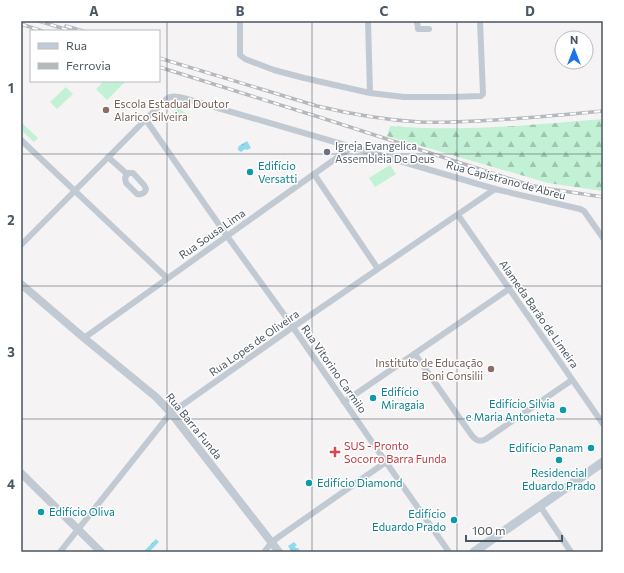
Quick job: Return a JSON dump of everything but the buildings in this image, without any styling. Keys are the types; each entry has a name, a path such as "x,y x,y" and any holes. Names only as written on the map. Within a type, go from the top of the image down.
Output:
{"main road":[{"path":"474,552 603,462"}],"street":[{"path":"240,21 240,55 245,59 274,70 304,78 370,93 404,97 481,96 483,94 480,21"},
{"path":"368,21 370,93"},
{"path":"417,21 418,29 429,29"},
{"name":"Rua Capistrano de Abreu","path":"146,120 170,96 188,99 495,189 580,208 584,211 603,238"},
{"path":"21,245 146,120"},
{"name":"Rua Vitorino Carmilo","path":"146,120 293,327 449,552"},
{"path":"21,140 167,278"},
{"name":"Rua Sousa Lima","path":"84,338 352,146"},
{"path":"108,158 127,174"},
{"path":"314,174 378,269"},
{"name":"Rua Lopes de Oliveira","path":"60,552 171,413 293,327 495,189"},
{"name":"Alameda Barão de Limeira","path":"458,215 603,424"},
{"name":"Rua Barra Funda","path":"21,284 156,397 171,413 280,552"},
{"path":"344,402 509,289"},
{"path":"415,354 470,434 477,441 491,436 572,380"},
{"path":"264,552 272,542 386,462"},
{"path":"21,474 101,552"},
{"path":"540,506 572,552"}],"green space":[{"path":"103,82 125,82 107,100 96,89"},
{"path":"66,87 73,94 57,109 50,102"},
{"path":"178,107 190,117 185,123 173,112"},
{"path":"603,119 603,191 548,183 387,136 390,126 417,128 470,128"},
{"path":"21,122 38,138 34,142 21,130"},
{"path":"390,165 396,174 375,187 369,178"}],"water":[{"path":"247,141 251,148 247,150 245,149 241,152 238,150 239,146"},
{"path":"156,539 159,542 149,552 143,552"},
{"path":"294,542 297,545 295,546 296,548 298,548 301,552 292,552 288,546"}],"railway":[{"path":"39,21 68,30"},
{"path":"21,24 39,30"},
{"path":"66,26 80,30"},
{"path":"160,58 317,106 394,120 463,122 603,111"},
{"path":"160,67 529,185 603,197"}],"place":[{"name":"Escola Estadual Doutor Alarico Silveira","path":"106,110"},
{"name":"Igreja Evangelica Assembleia De Deus","path":"327,152"},
{"name":"Edifício Versatti","path":"250,172"},
{"name":"Instituto de Educação Boni Consilii","path":"491,369"},
{"name":"Edifício Miragaia","path":"373,398"},
{"name":"Edifício Silvia e Maria Antonieta","path":"563,410"},
{"name":"Edifício Panam","path":"591,448"},
{"name":"SUS - Pronto Socorro Barra Funda","path":"335,452"},
{"name":"Residencial Eduardo Prado","path":"559,460"},
{"name":"Edifício Diamond","path":"309,483"},
{"name":"Edifício Oliva","path":"41,512"},
{"name":"Edifício Eduardo Prado","path":"454,520"}]}
